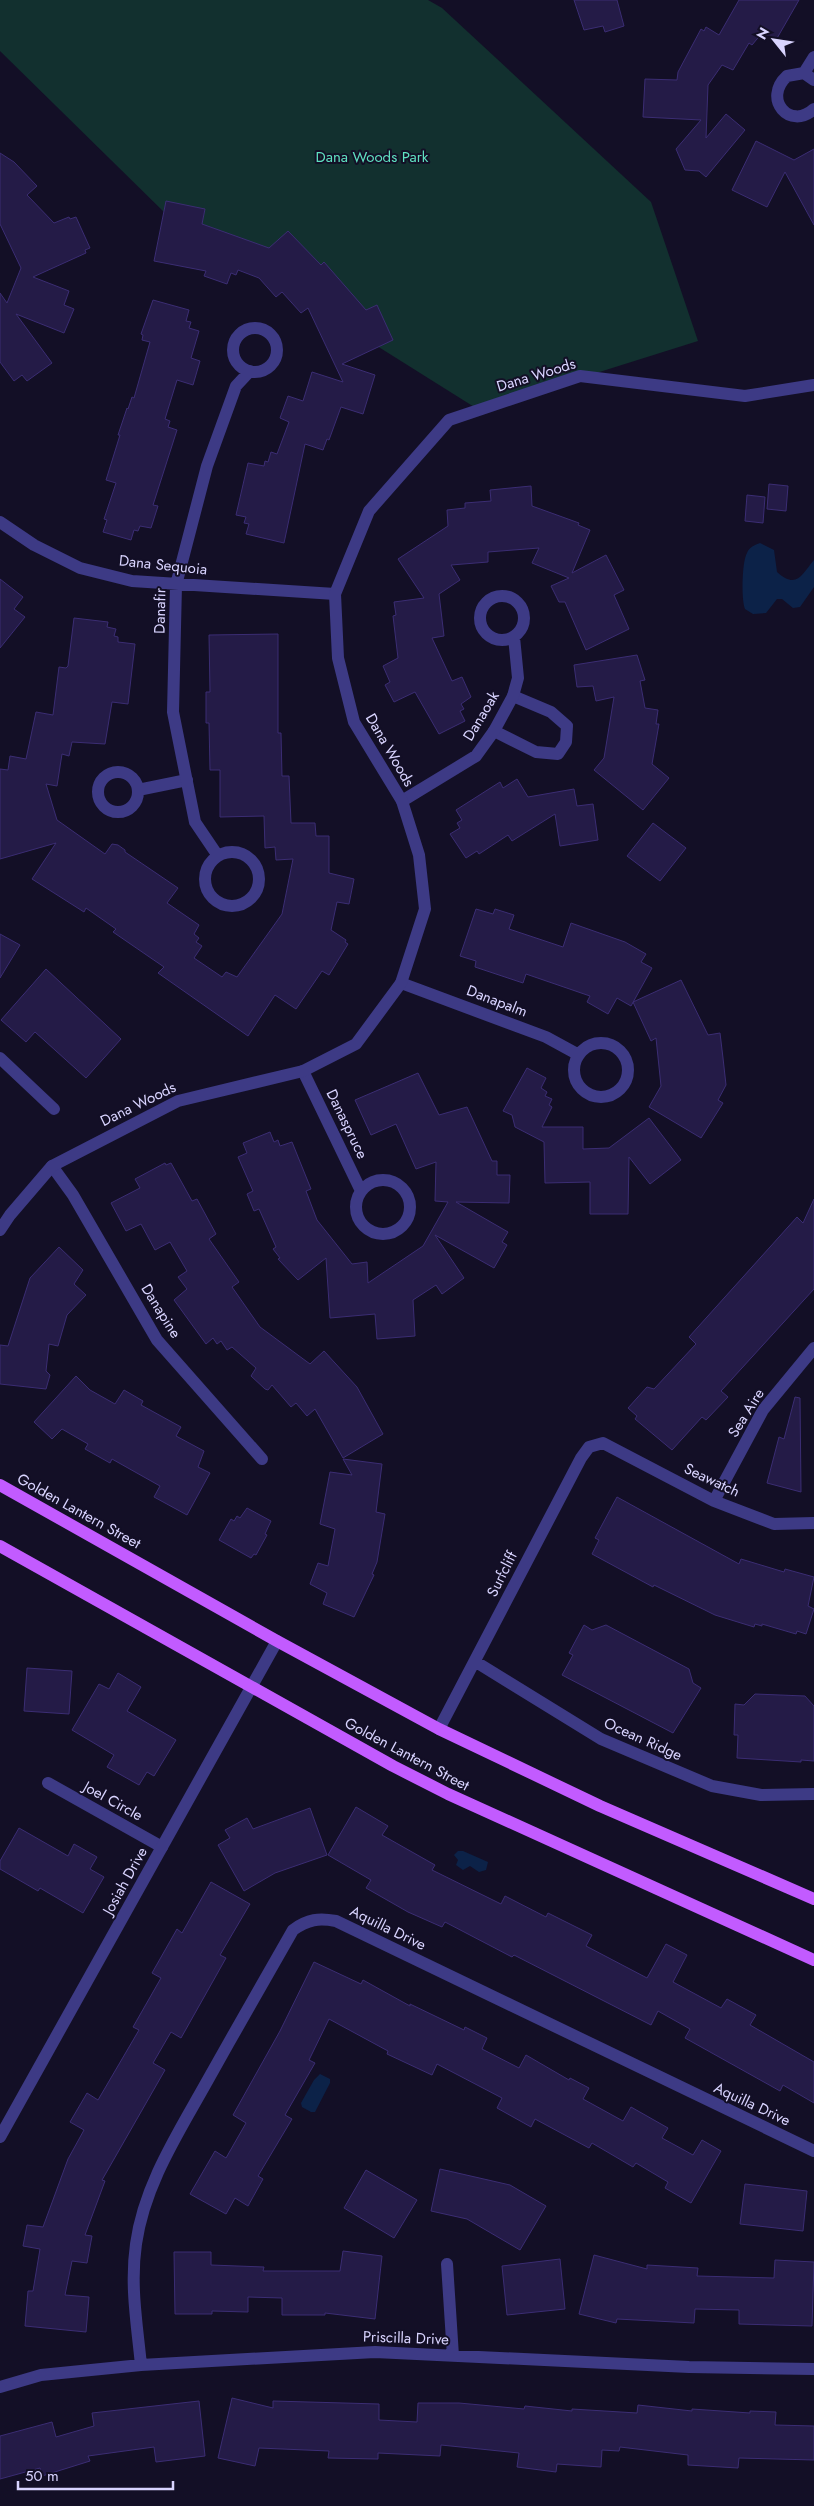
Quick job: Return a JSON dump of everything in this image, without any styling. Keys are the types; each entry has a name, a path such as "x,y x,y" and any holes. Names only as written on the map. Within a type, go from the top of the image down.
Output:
{"main road":[{"name":"Golden Lantern Street","path":"0,1485 277,1641 439,1729 600,1806 814,1899"},
{"name":"Golden Lantern Street","path":"0,1546 393,1766 489,1814 814,1960"}],"street":[{"path":"814,57 809,77 787,76 777,90 776,98 779,106 793,116 801,116 814,110"},
{"name":"Danafir","path":"218,856 195,822 173,712 176,585 207,466 236,386 250,371"},
{"name":"Dana Woods","path":"0,1230 10,1215 52,1166 178,1100 303,1071 356,1044 401,983 425,909 419,855 402,801 354,722 338,658 335,594 369,511 449,420 580,376 745,396 814,385"},
{"name":"Dana Sequoia","path":"0,522 34,545 80,568 132,581 335,594"},
{"name":"Danaoak","path":"402,801 476,756 494,731 513,696 518,678 514,637"},
{"path":"494,731 536,752 558,754 566,742 567,726 551,712 513,696"},
{"path":"138,790 187,780"},
{"path":"228,852 238,852 248,856 255,864 259,874 259,884 255,894 247,901 237,905 227,905 217,901 210,893 206,883 206,872 210,863 218,856 228,852"},
{"name":"Danapalm","path":"401,983 546,1036 579,1055"},
{"path":"597,1044 607,1044 617,1048 624,1056 628,1066 628,1076 623,1086 615,1093 606,1097 595,1097 586,1093 578,1085 574,1075 575,1064 579,1055 586,1048 597,1044"},
{"path":"0,1058 54,1109"},
{"name":"Danaspruce","path":"303,1071 361,1191"},
{"name":"Danapine","path":"52,1166 73,1195 157,1340 262,1459"},
{"path":"378,1180 389,1180 399,1185 406,1192 410,1202 409,1213 405,1222 397,1230 388,1234 377,1233 367,1229 360,1221 356,1212 357,1201 361,1191 368,1184 378,1180"},
{"name":"Sea Aire","path":"714,1501 764,1410 814,1348"},
{"name":"Seawatch","path":"602,1443 714,1501 774,1524 814,1523"},
{"name":"Surfcliff","path":"439,1729 476,1662 581,1458 589,1447 602,1443"},
{"name":"Josiah Drive","path":"0,2137 277,1641"},
{"name":"Ocean Ridge","path":"476,1662 601,1739 712,1786 761,1795 814,1794"},
{"name":"Joel Circle","path":"48,1783 162,1847"},
{"name":"Aquilla Drive","path":"141,2365 132,2282 136,2243 146,2199 172,2142 234,2032 293,1930 305,1920 322,1919 336,1921 814,2151"},
{"path":"447,2264 453,2356"},
{"name":"Priscilla Drive","path":"0,2388 42,2375 141,2365 375,2352 689,2367 814,2369"}],"green space":[{"name":"Dana Woods Park","path":"0,0 428,0 442,8 651,202 698,341 479,410 165,213 0,51"}],"water":[{"path":"760,543 774,550 777,572 790,580 799,578 814,560 814,587 800,607 793,608 782,599 777,599 766,613 753,614 745,609 743,572 745,557 752,546"},
{"path":"458,1851 463,1851 488,1862 486,1870 479,1872 470,1866 463,1870 456,1865 458,1860 454,1855"},
{"path":"320,2074 330,2079 330,2083 315,2112 311,2112 302,2107 301,2103 314,2080"}],"building":[{"path":"574,0 617,0 624,26 605,32 603,26 584,30"},
{"path":"739,0 799,0 776,40 762,33 752,45 749,43 733,70 722,65 708,85 706,138 726,114 745,130 706,177 699,171 685,170 676,149 701,120 643,117 645,79 677,80 678,72 701,29 704,31 706,27 719,35"},
{"path":"756,141 794,160 814,149 814,225 785,172 767,207 732,190"},
{"path":"0,153 14,162 37,186 27,195 54,223 69,217 70,219 76,217 90,248 85,250 86,253 33,277 69,291 64,305 74,309 64,333 16,314 52,363 27,381 22,375 14,381 0,362 0,293 7,303 21,268 0,224"},
{"path":"166,201 205,209 202,224 269,248 288,231 321,265 324,262 366,310 377,305 393,340 342,364 375,375 363,414 341,407 329,440 327,439 323,450 305,444 284,543 246,534 249,524 244,523 246,517 236,515 248,463 264,466 265,461 268,462 271,452 277,454 289,422 280,418 288,396 303,401 312,372 343,382 308,308 301,313 282,292 276,297 259,278 238,270 236,275 231,273 227,284 204,276 206,271 154,261"},
{"path":"153,300 189,310 186,321 191,322 189,328 199,331 191,358 200,361 193,385 177,380 165,419 170,421 168,427 177,430 153,505 158,506 151,528 140,526 138,531 134,530 131,540 103,532 107,520 104,519 116,483 106,480 120,435 118,435 127,408 132,397 134,398 150,342 142,340 143,335 141,334"},
{"path":"769,484 788,486 786,511 767,509"},
{"path":"531,486 532,506 579,523 578,525 590,530 572,573 606,555 624,590 614,595 629,629 586,650 565,602 559,602 551,586 569,578 532,563 539,548 488,552 488,562 451,565 460,580 439,594 444,636 432,638 452,681 462,677 471,697 461,704 464,709 460,711 465,721 439,734 415,692 394,702 385,685 390,682 383,666 398,658 393,616 396,615 394,602 424,598 398,559 448,526 447,510 465,508 465,503 491,501 490,490"},
{"path":"747,495 765,497 763,523 745,521"},
{"path":"0,579 23,597 14,609 25,617 0,648"},
{"path":"74,618 108,622 107,627 116,629 114,636 118,637 118,642 135,644 128,704 112,702 105,744 72,742 69,756 62,754 57,786 46,784 57,820 105,854 112,844 118,845 125,852 178,888 167,903 199,925 194,934 199,938 196,942 202,946 194,958 222,977 226,972 237,977 282,914 293,859 276,860 275,847 265,848 264,816 220,817 220,770 210,770 209,723 206,723 206,692 210,692 209,635 278,634 278,733 281,733 282,776 289,776 291,823 315,823 316,836 329,836 329,873 354,879 349,904 337,902 331,930 346,940 345,942 348,944 329,975 322,971 296,1009 275,995 248,1036 158,973 164,967 113,932 116,929 86,908 84,912 32,879 56,843 0,859 0,769 8,770 10,756 26,759 36,712 53,715 59,667 66,668 68,666"},
{"path":"637,655 645,680 640,681 645,708 658,710 656,724 659,724 652,764 669,778 643,810 594,770 604,758 614,697 596,701 593,686 577,687 574,665"},
{"path":"517,779 528,797 574,789 577,806 593,804 598,840 560,846 555,814 512,841 508,835 479,854 477,851 466,858 450,834 460,828 457,823 462,820 456,810 500,782 503,788"},
{"path":"653,823 686,848 660,881 627,856"},
{"path":"476,909 493,914 495,909 514,915 509,929 563,947 571,923 625,942 646,954 641,962 652,968 631,1006 617,998 608,1014 587,1002 590,996 526,974 523,983 475,967 476,961 460,956"},
{"path":"0,934 20,945 0,978"},
{"path":"46,969 121,1039 86,1078 35,1032 26,1042 1,1020"},
{"path":"681,980 708,1035 720,1033 726,1085 718,1100 723,1103 701,1138 649,1107 661,1086 656,1038 651,1041 633,1002"},
{"path":"527,1068 546,1078 541,1088 547,1092 545,1096 552,1099 549,1105 552,1107 542,1127 583,1127 583,1149 609,1148 649,1118 681,1160 650,1184 629,1157 628,1214 590,1214 590,1182 545,1183 544,1142 515,1127 512,1115 503,1111"},
{"path":"418,1073 439,1115 467,1107 492,1161 497,1161 497,1175 510,1175 509,1203 456,1202 508,1232 502,1242 507,1245 494,1268 435,1235 464,1278 442,1294 436,1285 413,1300 415,1336 377,1339 375,1314 330,1318 326,1258 298,1280 278,1259 280,1258 273,1249 276,1247 259,1209 254,1211 247,1194 253,1191 238,1157 247,1153 243,1143 270,1132 274,1142 278,1140 280,1146 292,1142 311,1189 306,1191 317,1220 352,1264 367,1262 368,1283 423,1246 448,1202 435,1201 436,1162 416,1169 396,1124 371,1135 355,1100"},
{"path":"165,1163 166,1165 171,1163 192,1201 197,1199 216,1234 209,1239 239,1282 232,1287 260,1327 310,1364 324,1351 357,1387 383,1434 343,1458 315,1409 307,1416 296,1403 291,1407 272,1385 268,1390 265,1389 251,1376 256,1368 232,1347 227,1350 221,1341 217,1344 213,1338 206,1344 174,1300 187,1289 178,1277 187,1271 170,1242 155,1250 141,1224 126,1231 111,1203 140,1188 135,1179"},
{"path":"814,1199 814,1289 721,1391 728,1397 706,1420 702,1417 672,1450 635,1419 637,1416 628,1408 647,1387 654,1389 696,1344 689,1337 797,1217 803,1223"},
{"path":"59,1247 83,1270 74,1284 86,1295 67,1315 58,1346 49,1344 46,1371 50,1375 46,1389 0,1384 0,1345 8,1346 30,1278"},
{"path":"76,1376 90,1390 115,1404 124,1390 143,1401 141,1405 181,1427 176,1436 204,1451 198,1467 210,1473 187,1515 154,1497 160,1486 112,1459 110,1463 85,1449 88,1444 62,1429 52,1439 34,1422"},
{"path":"795,1397 800,1398 801,1492 767,1483 779,1437 784,1439"},
{"path":"343,1459 382,1464 376,1512 385,1514 377,1562 372,1574 374,1575 354,1617 323,1604 327,1593 310,1584 318,1563 328,1566 335,1529 320,1524 330,1472 352,1475"},
{"path":"617,1497 739,1564 741,1559 784,1572 785,1569 814,1577 808,1606 814,1609 806,1634 797,1631 796,1634 762,1624 762,1626 755,1624 754,1627 715,1615 654,1585 653,1587 592,1554 599,1540 595,1538"},
{"path":"247,1508 271,1521 265,1534 267,1535 256,1555 254,1554 251,1558 219,1540 231,1519 234,1521 237,1516 240,1518"},
{"path":"584,1625 592,1630 606,1625 689,1669 693,1683 701,1688 673,1733 562,1675 573,1655 569,1653"},
{"path":"27,1668 72,1671 69,1714 24,1711"},
{"path":"118,1673 141,1687 127,1711 176,1740 154,1776 147,1772 139,1785 107,1767 114,1755 72,1730 99,1684 109,1689"},
{"path":"755,1694 805,1696 814,1706 814,1761 801,1760 801,1762 737,1758 738,1735 734,1735 735,1704 744,1705"},
{"path":"356,1807 388,1826 382,1835 435,1865 432,1870 501,1904 505,1896 546,1917 548,1913 592,1935 586,1946 647,1978 666,1944 687,1955 673,1982 721,2008 727,1999 756,2015 750,2025 814,2062 814,2103 783,2085 780,2091 685,2038 690,2029 658,2011 651,2025 514,1955 512,1957 445,1922 442,1927 408,1912 366,1888 371,1880 328,1855"},
{"path":"310,1808 327,1855 275,1873 244,1891 218,1845 230,1838 225,1830 247,1818 253,1829"},
{"path":"19,1828 68,1856 74,1844 97,1857 90,1869 104,1877 83,1913 40,1888 38,1891 0,1869 0,1861"},
{"path":"211,1882 250,1904 220,1955 226,1958 181,2038 171,2032 153,2063 165,2070 102,2180 105,2181 85,2235 92,2236 87,2263 72,2261 65,2295 89,2297 86,2332 25,2326 28,2291 33,2291 40,2249 23,2246 27,2225 43,2227 68,2159 84,2130 70,2122 87,2093 98,2100 139,2030 133,2027 161,1978 152,1973 177,1929 182,1933"},
{"path":"314,1962 361,1984 363,1980 410,2006 410,2004 464,2030 465,2027 487,2038 482,2049 519,2068 526,2055 569,2080 570,2078 589,2088 583,2099 623,2121 631,2107 668,2128 662,2138 693,2155 702,2140 721,2151 691,2203 665,2188 668,2182 636,2163 633,2167 592,2143 589,2148 535,2119 531,2127 497,2108 502,2098 437,2064 432,2075 387,2054 388,2051 329,2019 309,2060 315,2063 285,2115 292,2119 258,2176 263,2179 248,2206 235,2198 226,2214 190,2194 215,2151 226,2158 246,2123 233,2115 280,2031"},
{"path":"440,2169 510,2185 546,2206 520,2250 467,2219 431,2211"},
{"path":"366,2170 417,2200 394,2238 344,2208"},
{"path":"745,2184 807,2191 803,2231 740,2224"},
{"path":"343,2251 382,2256 375,2319 325,2313 325,2315 282,2315 282,2298 248,2297 248,2312 212,2311 212,2314 175,2314 174,2252 211,2252 211,2265 264,2267 263,2271 340,2271"},
{"path":"594,2255 647,2269 647,2265 698,2268 697,2276 774,2278 775,2260 814,2262 812,2326 739,2324 739,2310 695,2309 694,2323 617,2319 616,2323 579,2314"},
{"path":"560,2259 565,2309 507,2315 502,2266"},
{"path":"232,2398 273,2408 273,2401 379,2404 379,2420 417,2422 418,2403 459,2403 524,2409 525,2406 572,2411 572,2409 637,2413 638,2405 692,2411 692,2409 750,2413 750,2411 776,2412 775,2425 814,2426 814,2460 739,2458 738,2468 688,2465 688,2455 620,2447 619,2451 602,2450 601,2467 557,2464 556,2472 517,2467 519,2453 441,2445 440,2456 378,2453 378,2459 328,2458 329,2451 259,2448 255,2466 218,2458"},
{"path":"199,2401 205,2456 156,2462 154,2447 88,2456 90,2461 42,2476 40,2468 0,2479 0,2436 52,2422 56,2437 94,2426 92,2413"}]}
